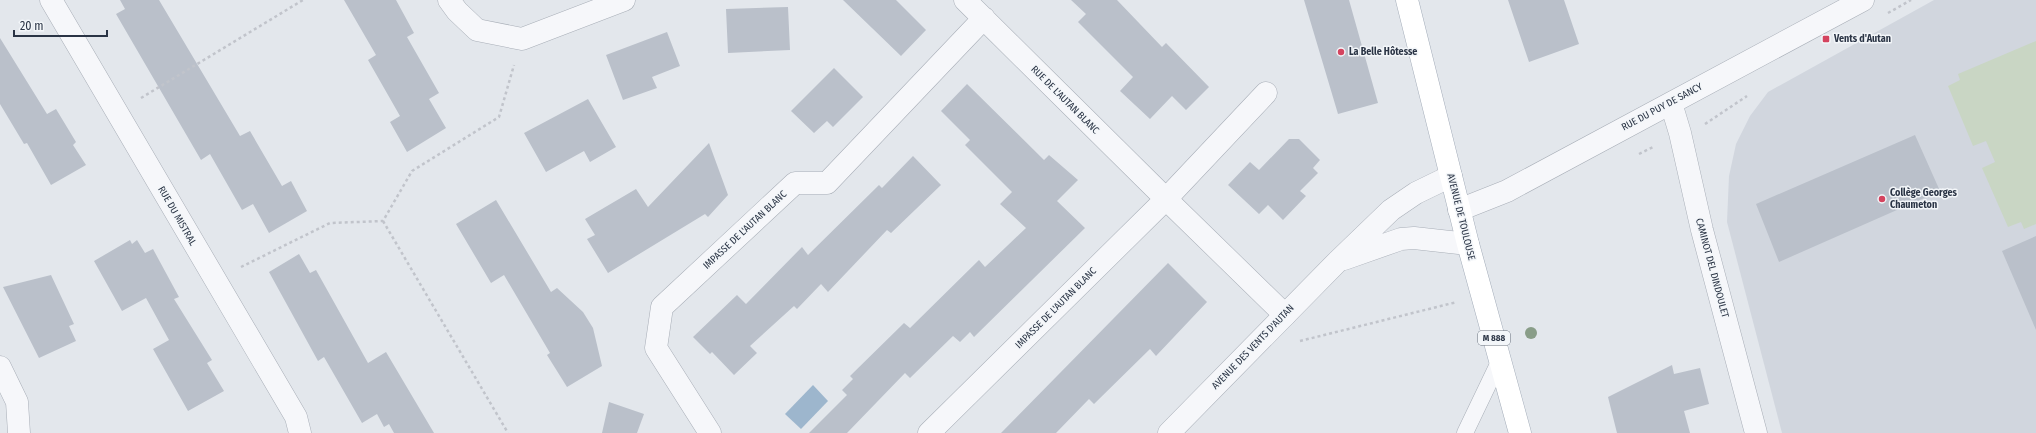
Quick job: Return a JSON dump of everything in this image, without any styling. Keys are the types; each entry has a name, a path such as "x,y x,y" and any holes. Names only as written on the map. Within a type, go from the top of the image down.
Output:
{"main road":[{"name":"AVENUE DE TOULOUSE","path":"1407,0 1468,244 1520,433"}],"street":[{"name":"RUE DU MISTRAL","path":"51,0 214,281 296,417 300,433"},
{"path":"449,0 457,11 477,30 522,39 624,0"},
{"name":"RUE DE L'AUTAN BLANC","path":"965,0 1166,200 1285,315"},
{"name":"RUE DU PUY DE SANCY","path":"1460,210 1506,191 1863,0"},
{"name":"IMPASSE DE L'AUTAN BLANC","path":"710,433 656,348 662,307 795,183 827,183 984,18"},
{"path":"1166,200 1266,93"},
{"name":"CAMINOT DEL DINDOULET","path":"1671,103 1680,134 1702,230 1756,433"},
{"name":"AVENUE DES VENTS D'AUTAN","path":"1170,433 1285,315 1391,210 1416,193 1451,176"},
{"name":"IMPASSE DE L'AUTAN BLANC","path":"929,433 1166,200"},
{"name":"AVENUE DES VENTS D'AUTAN","path":"1338,262 1401,239 1428,238 1468,244"},
{"path":"0,367 17,402 19,433"}],"lane":[{"path":"1465,433 1500,360"}],"path":[{"path":"117,112 303,0"},
{"path":"383,221 412,171 499,117 522,39"},
{"path":"214,281 330,223 383,221"},
{"path":"383,221 508,433"},
{"path":"1294,342 1457,302 1459,299"}],"shaded area":[{"name":"Collège Georges Chaumeton","path":"1934,0 2036,0 2036,433 1782,433 1727,222 1729,176 1736,144 1750,116 1768,92"}],"green space":[{"path":"2036,41 2036,224 2024,229 2021,222 2008,227 1982,168 1995,162 1986,141 1973,146 1948,86 1960,80 1958,74"}],"water":[{"path":"813,385 828,401 801,429 785,414"}],"building":[{"path":"120,0 159,0 240,136 250,131 282,186 291,181 307,211 269,233 253,204 242,210 210,154 201,160 116,14 125,9"},
{"path":"344,0 396,0 414,33 407,37 439,93 429,99 446,128 407,152 390,122 400,116 368,60 376,55"},
{"path":"843,0 896,0 926,30 901,56"},
{"path":"1071,0 1117,0 1162,47 1166,43 1209,87 1186,110 1172,96 1150,119 1120,91 1133,77 1078,22 1086,14"},
{"name":"La Belle Hôtesse","path":"1304,0 1349,0 1378,103 1338,114"},
{"path":"1508,0 1564,0 1579,44 1529,62"},
{"path":"788,7 790,50 728,53 726,9"},
{"path":"667,32 680,66 652,77 657,88 623,100 606,55"},
{"path":"0,38 47,114 56,109 76,142 73,145 86,165 51,185 27,143 24,144 0,104"},
{"path":"834,68 863,97 833,127 827,121 814,133 791,111"},
{"path":"967,84 1044,160 1049,155 1078,180 1057,201 1085,228 974,337 970,332 960,342 953,336 910,378 905,373 847,433 809,433 847,395 842,390 853,379 850,376 904,323 910,328 979,260 985,267 1026,228 1000,204 1012,192 965,145 970,140 941,111"},
{"path":"588,99 616,147 590,162 584,151 546,172 524,133"},
{"path":"1915,135 1940,191 1779,262 1756,204"},
{"path":"1289,139 1299,139 1320,160 1313,168 1318,173 1300,191 1306,196 1283,220 1268,205 1259,214 1228,185 1250,162 1259,170"},
{"path":"709,143 728,195 708,217 705,214 608,273 587,239 595,235 585,219 636,189 648,207"},
{"path":"913,156 941,185 891,233 887,230 828,292 821,284 797,309 794,306 750,346 757,353 734,375 712,352 710,354 693,337 737,295 746,304 802,247 808,255 879,185 882,188"},
{"path":"496,200 551,292 557,288 583,312 593,328 602,366 567,387 547,355 550,353 504,275 491,283 456,224"},
{"path":"2036,236 2036,330 2002,251"},
{"path":"130,240 132,244 137,240 145,253 153,249 179,297 174,299 212,360 207,363 224,391 188,411 153,349 169,340 146,298 122,311 94,261"},
{"path":"299,254 310,273 316,270 368,363 386,352 434,433 394,433 389,424 384,427 377,414 362,423 324,357 318,361 269,272"},
{"path":"1168,263 1207,302 1156,356 1150,349 1094,404 1089,399 1056,433 1001,433"},
{"path":"51,275 74,324 69,326 76,341 39,358 3,287"},
{"path":"1672,365 1674,374 1700,368 1709,404 1684,411 1690,433 1617,433 1608,397"},
{"path":"609,402 644,414 637,433 602,433"}],"place":[{"name":"Vents d'Autan","path":"1826,39"},
{"name":"La Belle Hôtesse","path":"1341,52"},
{"name":"Collège Georges Chaumeton","path":"1882,199"}]}
